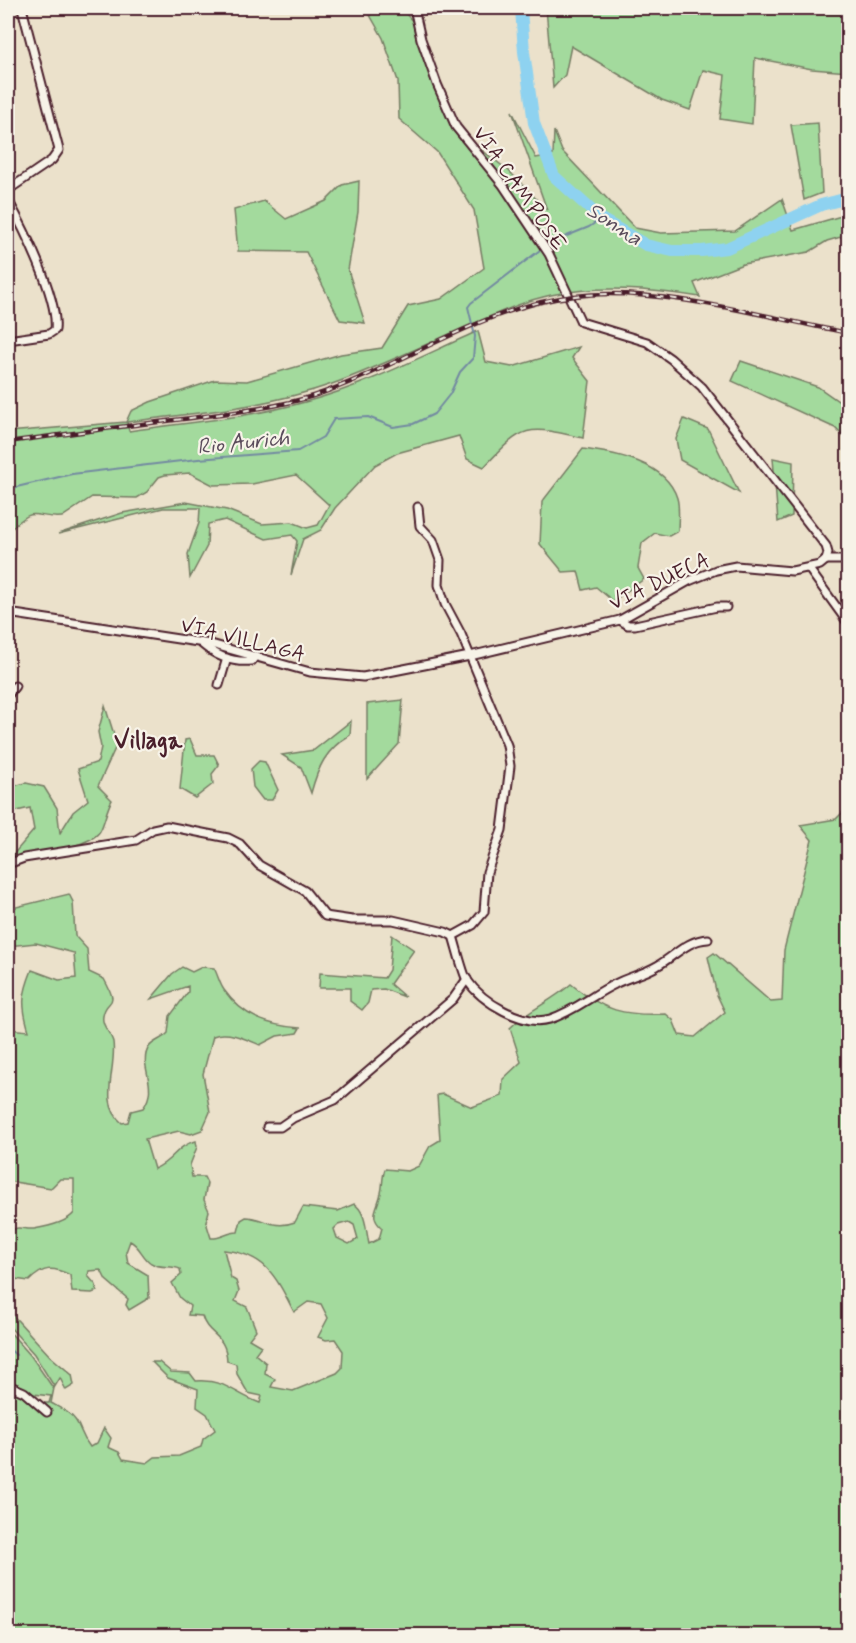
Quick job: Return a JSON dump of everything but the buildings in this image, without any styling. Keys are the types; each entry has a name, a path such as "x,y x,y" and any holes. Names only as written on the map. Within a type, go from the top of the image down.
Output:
{"street":[{"path":"8,190 52,159 59,150 22,8"},
{"name":"VIA CAMPOSE","path":"414,8 421,39 456,127 503,185 549,254 581,322 646,342 671,359 702,387 826,546 828,553 826,560"},
{"path":"8,200 21,224 45,285 56,323 55,330 50,334 8,340"},
{"path":"418,507 420,526 434,540 440,560 439,585 445,604 470,656 507,745 510,766 502,830 487,872 484,912 473,925 453,936"},
{"path":"826,560 849,560"},
{"name":"VIA DUECA","path":"470,656 620,620 689,581 716,570 736,566 792,571 809,569 826,560"},
{"path":"809,569 849,623"},
{"path":"620,620 628,626 726,607"},
{"name":"VIA VILLAGA","path":"8,613 200,642 310,672 363,677 470,656"},
{"path":"200,642 211,651 227,658 243,662 252,661 255,656"},
{"path":"219,685 227,658"},
{"path":"8,695 15,686"},
{"path":"8,864 24,858 136,840 153,829 167,826 228,838 240,844 259,865 305,891 325,916 352,920 393,920 445,932 453,936 467,980 498,1006 527,1020 548,1020 582,1005 613,984 653,969 697,939 708,939"},
{"path":"267,1127 280,1127 293,1118 335,1100 453,999 467,980"},
{"path":"8,1385 24,1392 47,1412"}],"green space":[{"path":"366,8 401,8 413,22 453,128 509,171 547,210 512,111 536,158 553,155 554,131 562,151 635,228 661,233 735,231 782,199 793,230 848,214 848,235 827,241 809,252 743,264 694,283 700,297 625,289 588,290 551,295 510,308 367,370 307,392 257,404 127,422 129,431 240,416 305,402 371,379 478,331 486,362 512,367 579,347 572,358 590,381 583,438 550,431 528,432 508,442 484,467 467,459 459,436 397,453 375,465 335,508 321,530 303,539 291,575 297,541 292,535 266,539 225,520 208,524 207,546 190,578 188,554 199,523 200,508 163,508 58,534 122,513 186,502 227,510 262,524 292,522 307,528 318,525 329,505 296,475 252,484 213,485 190,473 165,475 159,477 147,492 137,498 92,497 62,517 30,515 8,532 8,432 126,422 131,411 150,402 215,380 247,381 341,354 382,348 408,306 441,299 484,268 474,210 437,152 399,119 398,81 383,38"},
{"path":"546,8 848,8 848,72 812,69 755,58 752,124 720,119 725,75 703,70 690,110 662,100 571,46 565,75 553,88"},
{"path":"818,123 822,193 804,200 791,125"},
{"path":"359,181 358,212 348,270 365,323 340,320 306,252 238,251 234,210 264,201 286,219 326,201 342,185"},
{"path":"741,361 818,387 848,408 848,441 835,428 732,381"},
{"path":"684,419 708,429 739,493 680,460 676,439"},
{"path":"583,449 610,453 638,461 651,468 671,486 678,502 678,531 669,536 655,533 642,543 638,568 644,579 613,601 596,587 583,590 578,571 563,572 540,544 542,502"},
{"path":"773,458 793,462 792,516 778,522"},
{"path":"403,700 399,744 367,779 367,704"},
{"path":"105,706 117,744 98,786 112,800 100,831 94,837 73,846 11,857 34,830 30,808 8,813 8,787 26,783 44,787 57,808 60,833 73,812 88,800 78,769 98,762 101,747 98,732"},
{"path":"351,721 350,735 335,746 324,760 311,793 301,767 282,755 314,750"},
{"path":"190,739 197,755 214,755 219,765 212,774 213,784 195,798 180,789 185,740"},
{"path":"259,761 265,762 278,790 272,800 263,800 253,787 251,769"},
{"path":"848,807 848,1635 8,1635 8,1390 39,1403 49,1403 51,1396 33,1394 23,1387 8,1383 8,1330 31,1356 53,1388 54,1386 34,1354 8,1325 8,1310 50,1356 72,1375 74,1385 66,1390 60,1378 54,1388 51,1403 74,1418 90,1447 97,1443 104,1428 111,1438 108,1447 119,1452 123,1459 147,1463 155,1457 179,1456 201,1447 203,1439 215,1430 207,1414 197,1407 198,1389 168,1378 152,1362 159,1362 171,1372 190,1373 196,1381 223,1385 260,1403 262,1396 248,1393 237,1374 236,1364 227,1361 223,1345 204,1323 202,1316 188,1315 190,1306 180,1298 172,1283 181,1275 180,1269 151,1263 130,1241 126,1252 128,1263 148,1275 149,1298 129,1310 126,1305 128,1299 106,1280 101,1270 89,1271 88,1276 96,1285 97,1291 92,1293 72,1292 70,1275 53,1269 39,1273 29,1281 8,1278 8,1233 17,1228 34,1229 50,1225 71,1216 74,1213 74,1179 60,1179 51,1188 8,1181 8,1029 29,1031 24,1000 32,970 59,980 76,978 74,953 36,943 8,946 8,909 69,894 73,902 75,936 87,949 89,972 104,979 112,999 105,1010 103,1020 113,1042 114,1052 110,1085 111,1106 122,1123 128,1122 131,1111 143,1108 148,1100 146,1054 151,1045 168,1033 170,1016 188,992 188,986 151,999 172,974 182,967 192,972 202,967 214,968 224,990 248,1013 267,1022 300,1028 297,1033 277,1036 260,1045 231,1035 213,1036 203,1074 210,1112 202,1130 191,1134 179,1131 145,1139 154,1169 184,1146 196,1141 197,1147 190,1165 192,1177 204,1177 207,1183 204,1200 209,1211 206,1222 211,1238 238,1232 241,1220 246,1217 281,1225 295,1222 303,1207 338,1211 354,1204 363,1216 369,1244 379,1239 382,1228 376,1220 375,1212 385,1169 408,1171 419,1166 430,1146 440,1140 437,1095 443,1094 472,1107 502,1096 503,1079 521,1062 510,1028 571,984 604,1006 615,1010 638,1014 666,1014 673,1020 679,1035 695,1037 725,1012 717,995 708,957 714,953 771,1002 782,1001 784,950 812,840 800,825 836,819","holes":["349,1222 354,1225 358,1239 349,1244 337,1238 334,1229 338,1225","224,1250 250,1256 268,1269 294,1312 308,1302 321,1304 328,1318 318,1337 326,1340 335,1339 343,1351 342,1368 337,1373 293,1391 271,1387 275,1379 265,1374 266,1363 255,1354 261,1346 249,1339 256,1330 247,1307 235,1301 239,1291 236,1281 231,1278"]},
{"path":"392,935 414,950 390,984 405,997 384,989 371,990 368,1003 362,1010 350,1001 350,988 319,988 320,973 384,978 389,970"}],"waterway":[{"name":"Sonna","path":"521,8 524,52 534,123 554,176 601,219 646,245 672,251 702,251 727,248 821,205 848,198"},
{"name":"Rio Aurich","path":"547,244 589,227 601,219"},
{"name":"Rio Aurich","path":"8,489 72,474 198,459 298,451 323,437 334,419 368,417 393,427 413,424 434,414 450,394 460,372 473,358 475,336 468,307 540,250"},
{"path":"8,1348 16,1355"}],"railway":[{"path":"8,442 232,413 313,396 378,370 442,339 507,312 541,302 575,296 641,295 676,299 848,333"}],"district":[{"name":"Villaga","path":"148,740"}]}
